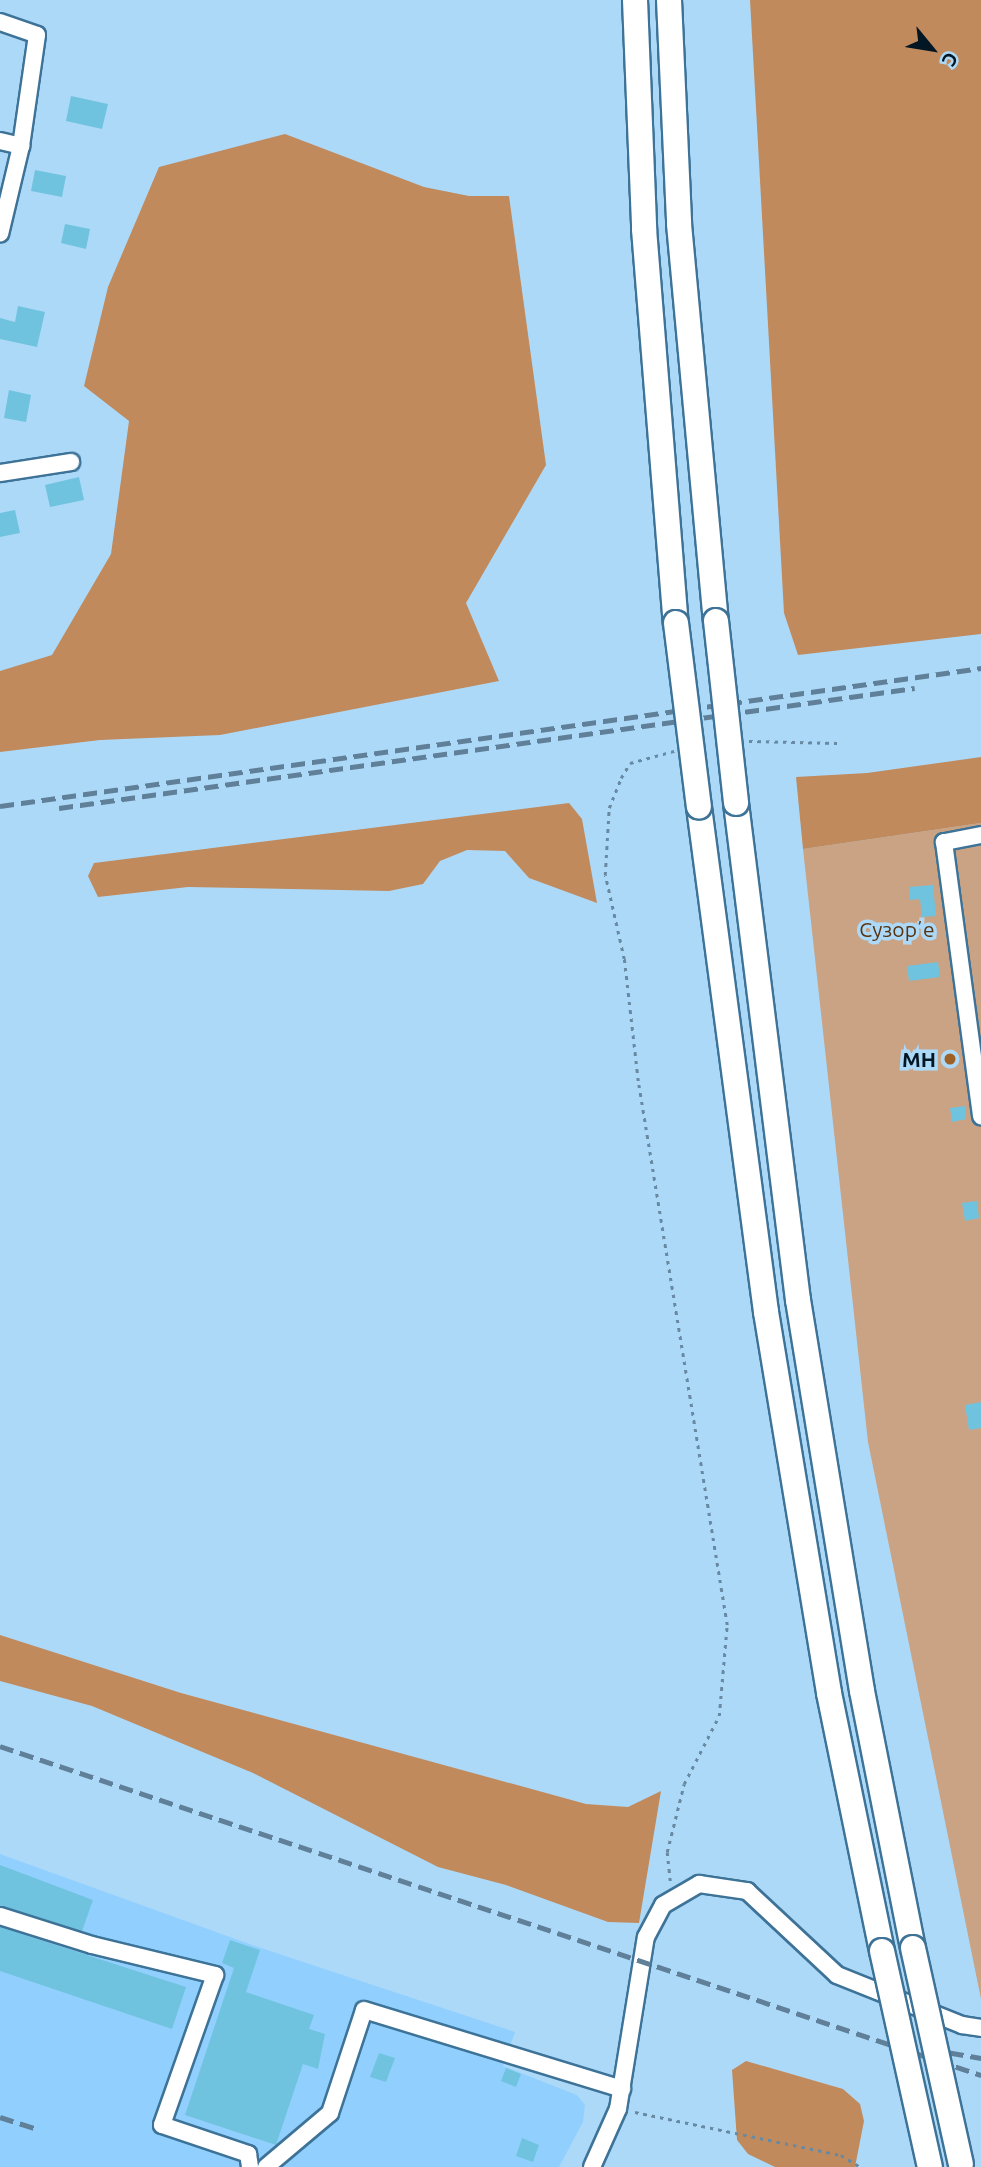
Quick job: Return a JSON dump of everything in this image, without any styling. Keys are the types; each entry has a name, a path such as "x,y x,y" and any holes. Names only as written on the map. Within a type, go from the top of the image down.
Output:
{"highway":[{"path":"635,0 644,229 676,623 766,1312 829,1693 930,2167"},
{"path":"669,0 679,224 716,621 798,1300 862,1690 913,1948 961,2166"}],"street":[{"path":"0,22 37,35 21,146 0,234"},
{"path":"0,141 21,146"},
{"path":"0,473 71,462"},
{"path":"981,835 944,842 981,1117"},
{"path":"592,2167 618,2109 646,1937 653,1919 675,1895 699,1884 747,1891 837,1975 962,2025 981,2028"},
{"path":"0,1916 92,1945 215,1975 162,2125 247,2154 250,2167"},
{"path":"266,2167 330,2113 364,2010 622,2089"}],"path":[{"path":"742,742 837,743"},
{"path":"675,1895 667,1852 684,1784 719,1716 727,1625 638,1081 624,959 606,875 609,808 621,778 630,763 677,751"},
{"path":"618,2109 841,2155 860,2167"}],"shaded area":[{"path":"750,0 981,0 981,634 798,655 784,613"},
{"path":"285,134 424,187 469,196 509,196 546,465 466,603 499,681 220,735 100,740 0,752 0,671 52,655 111,554 129,421 84,386 108,287 159,167"},
{"path":"981,757 981,823 803,849 796,777 867,773"},
{"path":"569,803 582,819 597,903 529,878 505,851 467,850 440,861 423,884 389,891 188,887 98,897 88,876 94,863"},
{"path":"0,1635 181,1693 586,1804 628,1807 661,1791 639,1923 608,1922 506,1885 438,1867 253,1773 92,1706 0,1681"},
{"path":"0,1854 255,1946 515,2032 503,2066 577,2095 585,2105 583,2122 559,2167 0,2167"},
{"path":"746,2061 843,2089 860,2104 864,2121 855,2167 775,2167 748,2154 737,2140 732,2070"}],"green space":[{"name":"Сузорʼе","path":"981,823 981,1999 868,1442 803,849"}],"building":[{"path":"71,96 108,104 102,129 66,121"},
{"path":"35,170 66,176 62,197 31,191"},
{"path":"65,224 90,229 86,249 61,243"},
{"path":"18,306 45,312 37,347 0,339 0,318 15,322"},
{"path":"9,390 31,395 26,422 4,418"},
{"path":"79,477 84,500 50,507 45,485"},
{"path":"15,510 20,533 0,537 0,513"},
{"path":"933,885 936,916 922,917 920,899 910,900 909,887"},
{"path":"938,962 940,977 909,981 907,966"},
{"path":"965,1106 966,1119 952,1122 950,1108"},
{"path":"977,1201 979,1218 965,1221 962,1203"},
{"path":"981,1402 981,1428 969,1430 965,1405"},
{"path":"0,1865 93,1900 82,1931 0,1906"},
{"path":"0,1927 186,1987 172,2029 0,1971"},
{"path":"230,1940 260,1950 246,1992 314,2015 309,2029 325,2034 318,2069 303,2064 276,2145 185,2115 234,1968 222,1963"},
{"path":"379,2053 395,2058 386,2082 370,2077"},
{"path":"506,2068 521,2074 516,2087 501,2081"},
{"path":"522,2138 539,2145 533,2162 516,2156"}],"railway":[{"path":"0,806 981,668"},
{"path":"59,808 915,688"},
{"path":"0,1746 981,2075"},
{"path":"929,2049 981,2058"},
{"path":"0,2117 36,2129"}],"place":[{"name":"МН","path":"950,1059"}]}
